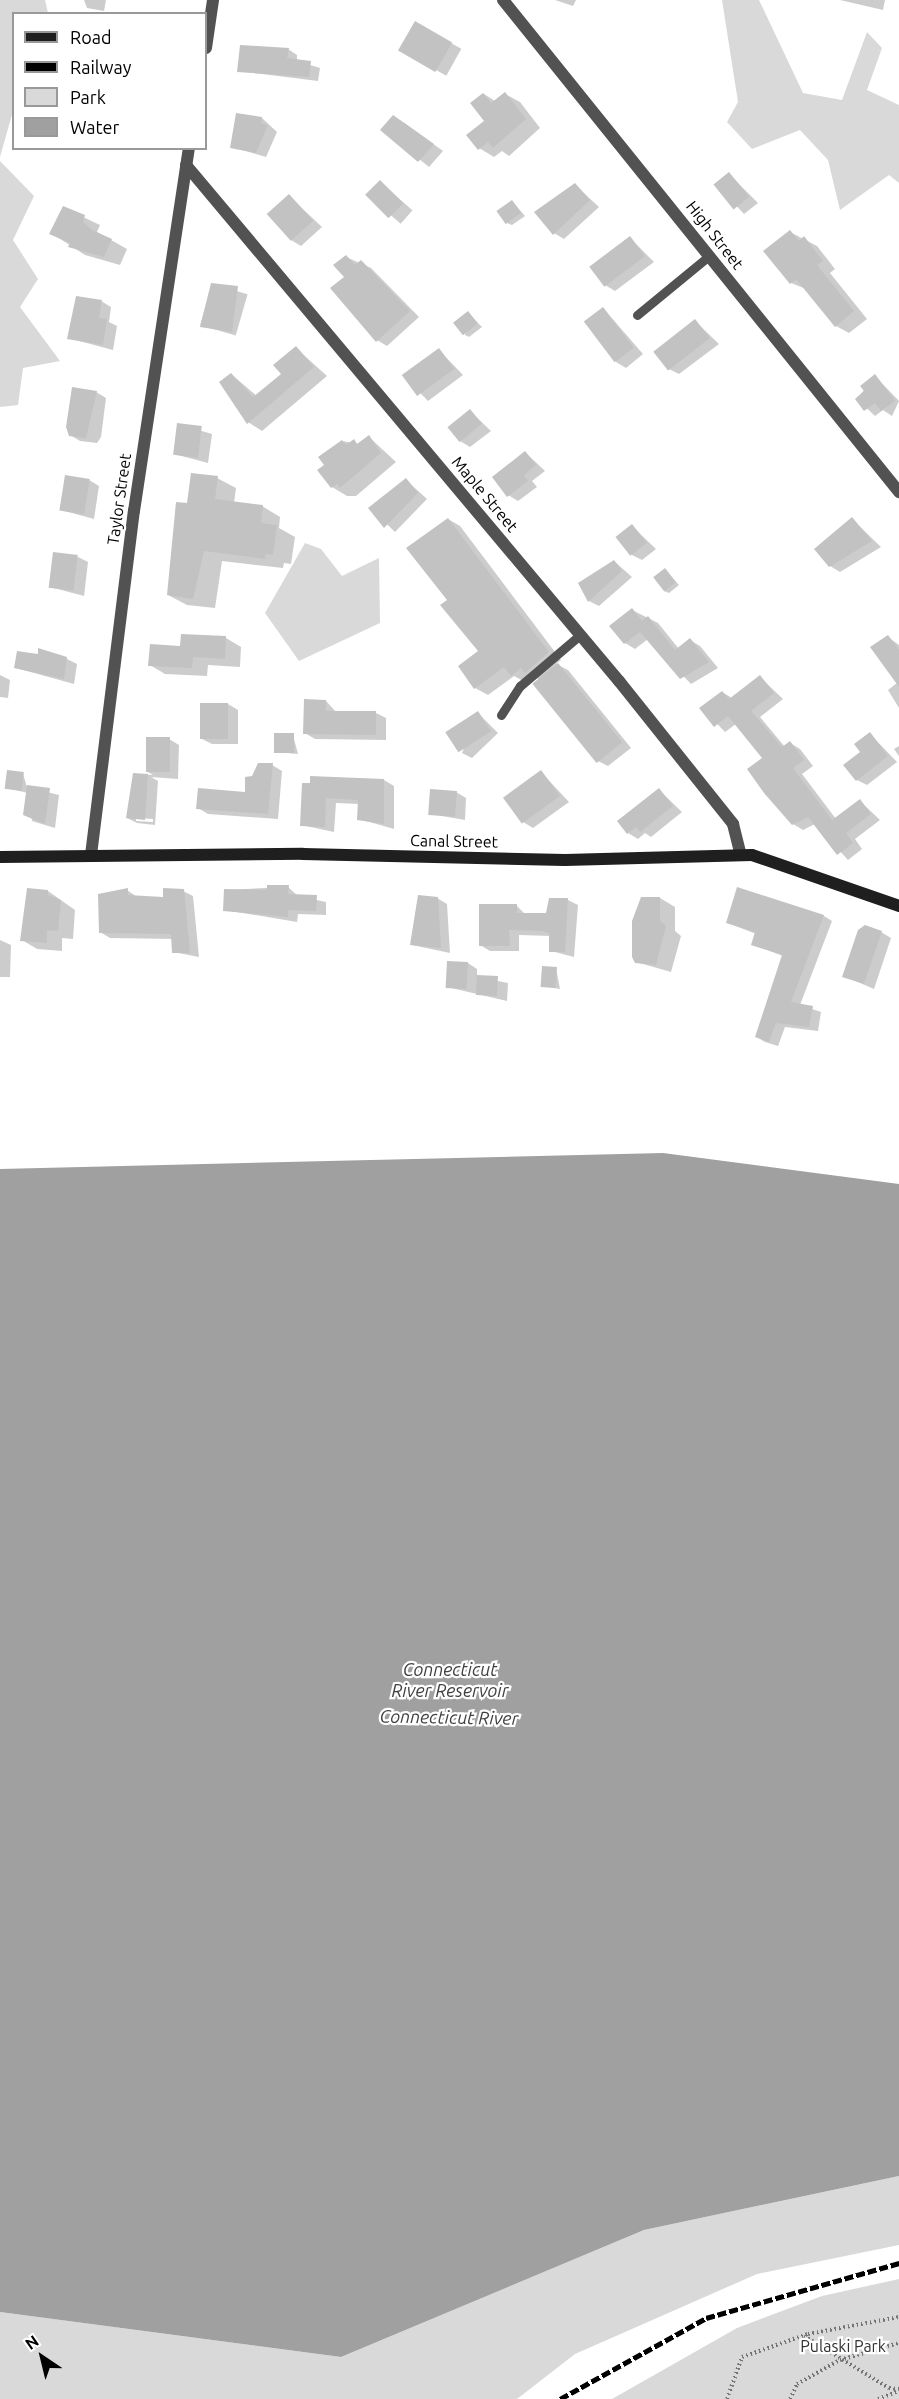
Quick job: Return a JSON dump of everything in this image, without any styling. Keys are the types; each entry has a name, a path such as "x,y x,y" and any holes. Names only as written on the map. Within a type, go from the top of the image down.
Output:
{"street":[{"path":"207,41 213,0"},
{"name":"High Street","path":"503,0 899,492"},
{"name":"Taylor Street","path":"91,855 134,512 189,150"},
{"name":"Maple Street","path":"186,165 580,635 733,824 741,855"},
{"name":"Canal Street","path":"0,857 91,855 565,860 741,855 899,906"}],"lane":[{"path":"637,315 710,255"},
{"path":"501,715 520,686 580,635"}],"path":[{"path":"726,2399 742,2357 804,2336 899,2317"},
{"path":"804,2336 840,2360 899,2390"},
{"path":"790,2399 796,2384 840,2360 899,2343"},
{"path":"878,2399 899,2390"}],"green space":[{"path":"0,0 45,0 48,12 12,12 12,115 0,157"},
{"path":"722,0 759,0 803,93 842,100 867,32 882,48 867,90 899,105 899,183 889,175 840,210 828,160 800,130 752,149 727,122 738,102"},
{"path":"0,161 34,196 13,240 38,279 20,307 60,361 23,368 18,405 0,407"},
{"path":"305,543 321,549 342,576 379,558 380,623 299,661 265,613"},
{"path":"899,2176 899,2245 757,2274 575,2354 517,2399 0,2399 0,2312 341,2357 644,2230"},
{"name":"Pulaski Park","path":"899,2279 899,2399 612,2399 737,2328 822,2296"}],"water":[{"name":"Connecticut River Reservoir","path":"663,1153 899,1184 899,2176 644,2230 341,2357 0,2312 0,1169"}],"building":[{"path":"415,21 452,42 435,72 398,50"},
{"path":"240,45 289,48 287,58 311,61 309,77 237,72"},
{"path":"505,92 526,119 493,148 488,142 478,150 466,135 484,121 470,103 483,93 491,103"},
{"path":"236,113 262,117 261,123 268,125 256,153 230,148"},
{"path":"393,115 434,144 418,162 380,130"},
{"path":"729,172 749,197 734,209 713,185"},
{"path":"380,180 403,203 388,218 365,195"},
{"path":"575,183 590,200 553,235 534,212"},
{"path":"289,194 313,221 291,241 267,214"},
{"path":"512,200 521,213 506,224 496,211"},
{"path":"63,206 85,215 83,222 92,230 112,239 104,257 68,247 70,243 49,234"},
{"path":"790,230 799,241 804,236 823,261 817,265 854,311 835,327 796,279 790,284 763,251"},
{"path":"630,236 645,256 604,287 589,267"},
{"path":"346,255 355,265 361,260 410,311 376,342 330,288 344,277 333,265"},
{"path":"211,283 238,286 232,332 200,327"},
{"path":"76,296 102,300 99,318 107,319 103,345 67,339"},
{"path":"603,307 634,348 615,362 584,321"},
{"path":"468,311 478,324 463,335 453,323"},
{"path":"695,319 710,338 668,371 653,352"},
{"path":"296,346 314,367 247,424 219,382 231,373 253,397 281,374 273,365"},
{"path":"439,348 454,369 417,396 402,375"},
{"path":"875,374 895,401 881,411 875,403 864,411 855,399 864,391 860,386"},
{"path":"72,387 97,391 86,438 69,436 66,427"},
{"path":"470,409 482,424 459,442 447,427"},
{"path":"177,423 202,426 198,458 173,455"},
{"path":"369,435 381,453 340,488 337,484 331,488 317,470 324,465 318,457 342,440 346,445 354,439 357,444"},
{"path":"525,451 536,465 524,475 528,481 507,497 492,477"},
{"path":"191,473 218,476 215,499 263,505 261,523 277,525 273,555 266,554 265,559 204,551 193,599 167,595 176,502 187,503"},
{"path":"65,475 90,479 84,514 59,511"},
{"path":"406,478 418,493 384,528 368,508"},
{"path":"852,517 872,541 829,567 814,549"},
{"path":"448,518 549,652 525,673 521,668 511,676 504,667 474,689 458,666 478,651 440,605 447,600 406,548"},
{"path":"632,524 647,543 630,556 615,537"},
{"path":"53,552 78,555 73,591 49,588"},
{"path":"614,560 622,571 588,602 578,583"},
{"path":"665,568 676,582 664,591 653,577"},
{"path":"632,608 642,621 648,616 675,650 690,638 709,662 680,679 640,632 624,644 609,626"},
{"path":"181,634 226,636 225,659 193,657 192,668 148,666 150,644 180,646"},
{"path":"888,635 899,650 899,687 870,647"},
{"path":"38,648 67,657 64,679 14,668 17,651 38,654"},
{"path":"558,663 622,742 597,763 532,684"},
{"path":"760,675 774,693 751,711 782,747 790,741 804,760 793,768 832,820 860,799 871,814 846,833 853,843 837,855 808,817 792,825 764,793 747,769 762,758 728,716 714,727 699,708 722,691 729,699"},
{"path":"304,699 326,700 326,711 376,711 376,735 303,734"},
{"path":"200,703 228,703 228,739 200,739"},
{"path":"478,711 491,731 458,752 445,732"},
{"path":"870,732 888,756 856,781 843,765 860,752 854,744"},
{"path":"274,733 294,733 294,753 274,753"},
{"path":"146,737 170,737 170,772 146,772"},
{"path":"258,763 273,763 268,814 196,809 198,788 245,792 245,777 252,776"},
{"path":"7,770 24,772 22,791 5,789"},
{"path":"541,770 560,796 522,824 503,798"},
{"path":"133,773 148,774 145,820 126,818"},
{"path":"310,776 384,779 384,824 357,820 358,800 326,798 325,827 300,826 302,783 310,783"},
{"path":"27,785 50,788 45,824 23,815"},
{"path":"659,788 673,806 640,832 636,827 627,834 617,821"},
{"path":"430,789 457,791 455,817 428,815"},
{"path":"267,885 289,885 288,894 317,895 316,911 288,910 288,917 223,911 224,889 267,890"},
{"path":"737,887 824,915 791,1002 813,1006 809,1027 776,1023 769,1042 755,1037 782,955 751,945 755,932 726,923"},
{"path":"27,888 48,890 48,895 61,900 58,931 47,930 47,943 20,941"},
{"path":"128,888 128,895 163,897 163,888 184,889 190,953 172,953 171,934 99,933 98,894"},
{"path":"418,895 438,897 441,948 410,945"},
{"path":"641,897 660,897 660,921 666,926 656,965 635,963 632,957 632,921"},
{"path":"549,898 568,898 565,952 549,952 549,933 542,931 509,930 510,946 479,946 479,904 517,904 517,913 546,913"},
{"path":"865,925 882,931 864,984 842,977 858,930"},
{"path":"447,961 468,962 467,989 446,988"},
{"path":"542,966 557,967 555,988 541,987"},
{"path":"477,975 498,976 497,996 476,995"}],"railway":[{"path":"560,2399 706,2318 899,2263"}],"water label":[{"name":"Connecticut River","path":"449,1717"}]}
